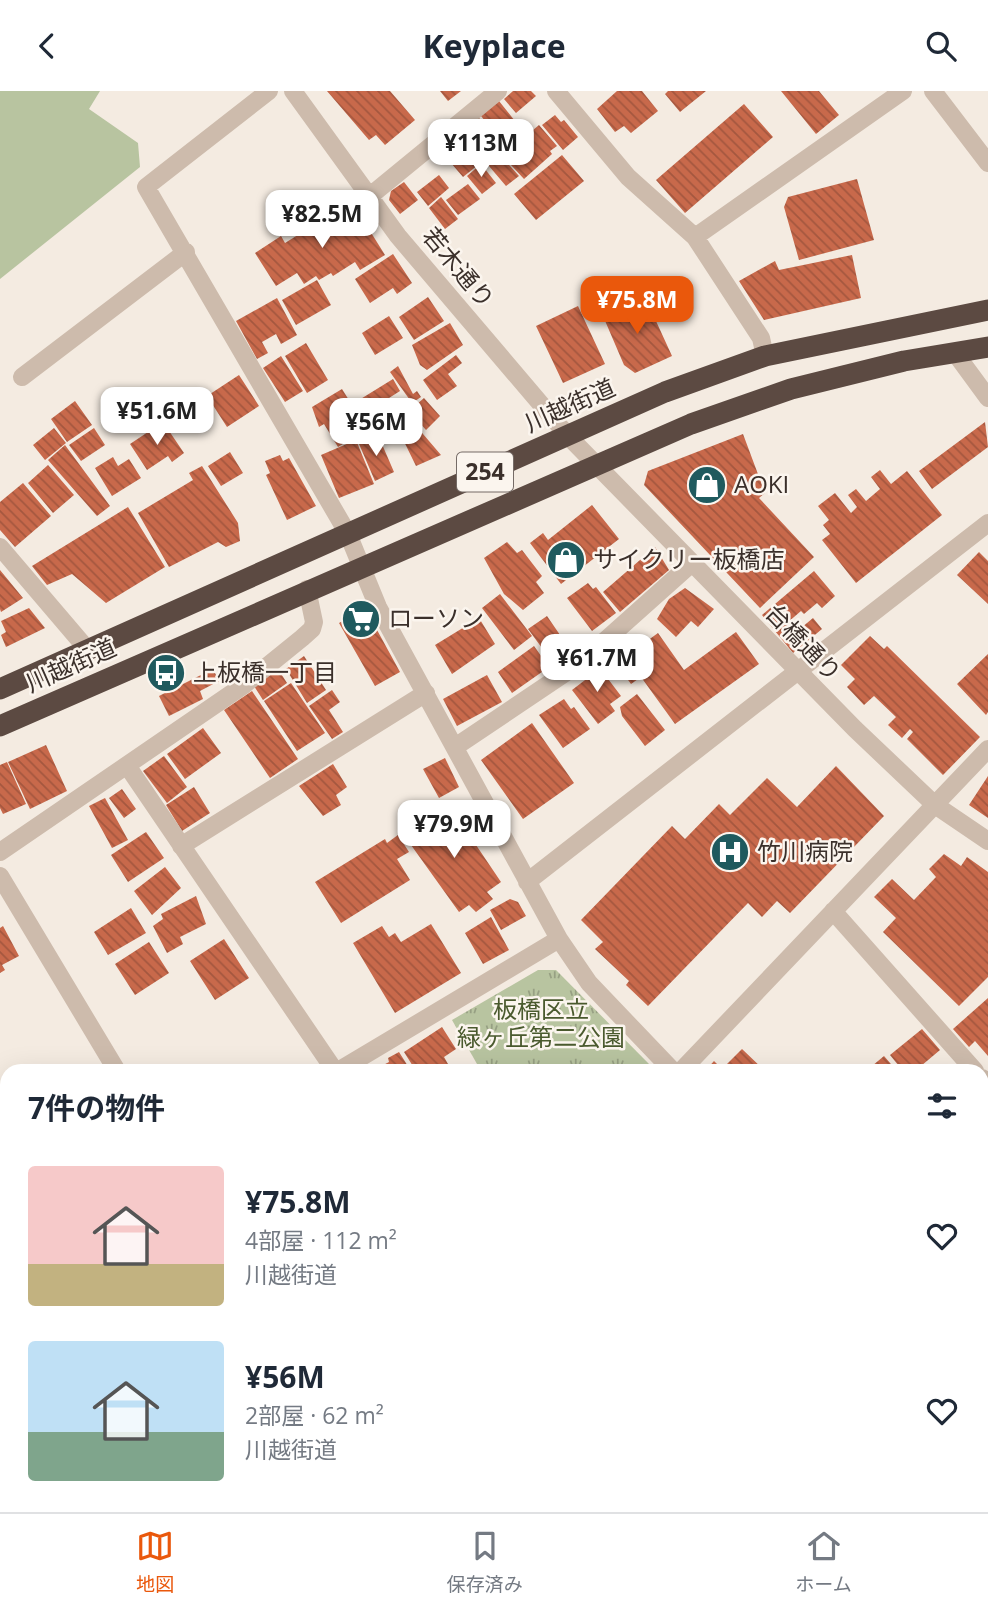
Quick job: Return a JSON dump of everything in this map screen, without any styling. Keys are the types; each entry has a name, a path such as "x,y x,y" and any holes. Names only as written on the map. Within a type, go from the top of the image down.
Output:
{"highway":[{"name":"川越街道","path":"0,689 665,392 765,356 988,310"},
{"name":"川越街道","path":"0,726 307,589 691,424 790,389 904,361 988,347"}],"street":[{"path":"269,91 146,187 348,534 378,607 559,939 589,983 666,1064"},
{"name":"若木通り","path":"293,91 398,236 568,436 596,464"},
{"path":"370,196 498,91"},
{"path":"556,91 628,177 695,237 761,338 765,356"},
{"path":"695,237 903,91"},
{"path":"933,91 988,163"},
{"path":"22,377 186,252"},
{"path":"955,353 988,398"},
{"name":"台橋通り","path":"596,464 795,671 935,804 988,841"},
{"path":"527,881 988,523"},
{"path":"0,547 87,649"},
{"path":"455,747 580,663 692,563"},
{"path":"0,852 128,767 244,685 312,629 314,622 307,589"},
{"path":"181,846 426,693"},
{"path":"688,1064 988,749"},
{"path":"128,767 332,1064"},
{"path":"0,876 113,1064"},
{"path":"833,911 969,1064"},
{"path":"349,1064 559,939"}],"green space":[{"path":"0,91 100,91 89,109 138,143 140,167 0,279"},
{"name":"板橋区立 緑ヶ丘第二公園","path":"538,970 556,970 649,1064 477,1064 452,1020"}],"building":[{"path":"327,91 390,91 415,120 385,145 376,135 369,140"},
{"path":"440,91 461,91 448,101"},
{"path":"513,91 531,91 536,96 516,113 504,99"},
{"path":"617,91 642,91 658,111 631,133 624,126 615,132 597,109"},
{"path":"668,91 706,91 680,112 665,94"},
{"path":"781,91 819,91 839,115 816,134"},
{"path":"499,101 515,121 497,136 481,116"},
{"path":"744,104 773,137 685,213 656,180"},
{"path":"555,115 561,122 564,120 578,137 563,150 542,125"},
{"path":"479,118 497,140 480,154 462,132"},
{"path":"539,125 557,146 550,151 552,154 524,179 500,153 512,143 517,149 523,144 520,141"},
{"path":"460,134 469,146 452,160 443,148"},
{"path":"472,147 483,161 463,177 451,163"},
{"path":"495,149 519,176 506,186 483,159"},
{"path":"562,155 584,181 536,220 514,194"},
{"path":"481,164 496,183 482,194 467,176"},
{"path":"439,175 449,188 428,206 417,192"},
{"path":"857,179 874,240 799,260 784,207 788,197"},
{"path":"404,182 418,200 400,214 389,200 391,191"},
{"path":"468,184 480,199 458,215 446,200"},
{"path":"441,197 458,219 445,229 429,208"},
{"path":"347,209 353,219 360,215 385,255 360,270 355,262 333,276 331,273 319,280 316,276 304,284 297,273 276,286 255,253 281,236 285,243 338,210 340,213"},
{"path":"393,254 412,283 397,294 393,288 370,303 355,279"},
{"path":"852,255 861,298 764,320 739,281 775,261 779,270"},
{"path":"317,280 331,305 296,325 282,300"},
{"path":"428,297 444,321 414,340 399,317"},
{"path":"645,297 672,356 635,373 624,365 603,316"},
{"path":"277,298 297,335 281,344 276,334 262,342 268,353 257,359 236,321"},
{"path":"578,306 605,364 563,383 536,326"},
{"path":"389,316 403,338 375,355 362,333"},
{"path":"450,323 463,345 427,370 420,365 412,345"},
{"path":"306,343 328,380 307,393 285,356"},
{"path":"456,355 462,363 448,374 457,386 437,400 423,380"},
{"path":"281,356 303,391 285,402 263,368"},
{"path":"398,366 413,394 417,391 421,397 412,403 390,372"},
{"path":"239,375 259,406 227,427 207,396"},
{"path":"393,379 400,391 367,412 359,400"},
{"path":"342,389 367,429 338,447 324,424 319,427 312,407"},
{"path":"424,398 440,416 426,430 409,411"},
{"path":"75,401 92,425 67,442 51,419"},
{"path":"405,413 441,455 416,466 393,419"},
{"path":"163,422 184,453 172,462 168,456 147,470 130,444"},
{"path":"985,422 988,447 932,489 919,471"},
{"path":"54,428 66,443 45,460 33,445"},
{"path":"94,428 105,445 81,461 69,445"},
{"path":"743,434 765,493 759,498 814,557 760,608 644,485 648,471"},
{"path":"378,435 394,472 375,481 359,444"},
{"path":"356,440 374,484 339,498 321,455"},
{"path":"65,445 110,506 97,516 48,460"},
{"path":"230,452 243,473 221,486 208,466"},
{"path":"280,455 283,461 289,458 316,506 287,520 266,475 270,473 265,461"},
{"path":"113,457 118,466 129,459 141,478 112,496 95,468"},
{"path":"48,465 74,495 53,513 28,483"},
{"path":"202,466 238,523 240,541 226,547 218,542 169,567 138,513 193,480 189,473"},
{"path":"880,470 891,484 907,471 942,515 856,583 822,540 830,534 823,525 829,520 818,506 835,493 851,513 857,507 848,495 856,489 866,501 880,489 871,477"},
{"path":"23,483 51,516 15,547 0,530 0,502"},
{"path":"592,505 619,539 561,584 530,543 543,533 548,540"},
{"path":"128,507 165,567 106,603 72,574 47,585 32,566"},
{"path":"507,542 517,553 522,550 542,576 536,582 544,593 523,610 504,594 484,558"},
{"path":"655,547 669,570 620,612 603,592"},
{"path":"979,552 988,561 988,604 957,575"},
{"path":"0,570 23,598 1,612 0,609"},
{"path":"814,571 835,596 822,608 817,603 804,614 801,611 787,623 795,633 813,618 822,629 793,653 762,615"},
{"path":"588,583 593,589 596,587 616,613 592,631 567,598"},
{"path":"685,588 714,609 698,627 691,621 676,637 657,619 669,599"},
{"path":"500,594 532,636 514,650 482,608"},
{"path":"29,608 45,628 6,647 1,635 6,632 1,621"},
{"path":"365,608 400,672 375,686 339,623"},
{"path":"547,616 571,651 553,663 528,629"},
{"path":"479,618 495,644 452,674 435,645"},
{"path":"736,632 759,664 675,724 641,677 631,684 620,669 629,662 625,657 658,633 684,670"},
{"path":"870,636 884,649 887,646 980,737 943,775 907,739 913,732 910,729 902,738 888,725 896,717 874,696 864,705 847,687 855,679 841,665"},
{"path":"534,646 549,667 512,693 498,672"},
{"path":"988,654 988,712 986,715 957,684"},
{"path":"304,656 326,690 307,703 286,669"},
{"path":"596,663 621,696 610,704 615,711 598,724 572,690 589,677 585,671"},
{"path":"213,669 219,681 200,691 203,699 169,716 159,696"},
{"path":"278,669 287,683 263,700 254,686"},
{"path":"487,675 502,702 457,726 443,699"},
{"path":"291,683 325,733 297,751 264,701"},
{"path":"332,690 340,702 329,710 343,732 332,739 309,706"},
{"path":"252,691 298,759 270,778 224,710"},
{"path":"637,694 665,730 645,746 622,716 620,707"},
{"path":"564,699 571,709 574,707 590,729 563,748 539,715"},
{"path":"532,723 574,783 523,819 481,760"},
{"path":"203,728 221,753 185,779 167,754"},
{"path":"46,745 67,791 30,809 8,762"},
{"path":"164,756 187,787 167,803 143,771"},
{"path":"445,758 459,787 439,798 423,769"},
{"path":"7,762 26,804 3,814 0,808 0,765"},
{"path":"333,764 347,787 336,795 341,805 323,816 299,786"},
{"path":"836,766 884,816 790,913 777,901 762,917 748,903 648,1006 626,985 629,981 595,949 603,942 581,920 672,826 685,839 719,804 730,815 767,778 797,807"},
{"path":"988,776 988,818 969,805"},
{"path":"194,787 210,813 182,831 166,805"},
{"path":"122,789 136,809 124,818 109,798"},
{"path":"105,798 128,840 112,848 89,806"},
{"path":"449,805 501,882 487,892 493,899 476,912 469,905 459,912 406,838 420,821"},
{"path":"146,832 164,858 128,882 111,855"},
{"path":"398,835 409,852 397,859 410,880 341,923 315,882 385,839 387,843"},
{"path":"944,854 961,866 967,857 988,872 988,977 959,1006 883,932 896,918 874,897 892,879 914,900 936,877 929,869"},
{"path":"165,867 181,888 152,915 134,891"},
{"path":"196,896 206,924 180,937 183,944 167,953 153,926 163,919 161,914"},
{"path":"510,899 518,902 526,916 501,930 490,910"},
{"path":"131,908 146,933 108,955 94,932"},
{"path":"491,917 509,950 483,964 465,933"},
{"path":"431,924 461,973 395,1013 353,943 382,926 389,937 395,933 401,942"},
{"path":"3,926 19,956 2,965 5,970 0,973 0,928"},
{"path":"224,939 249,978 215,1000 190,961"},
{"path":"149,942 169,973 135,995 115,964"},
{"path":"988,998 988,1056 975,1041 969,1047 953,1029"},
{"path":"442,1027 456,1049 444,1057 448,1064 412,1064 404,1052"},
{"path":"922,1029 940,1050 923,1064 897,1064 890,1055"},
{"path":"742,1049 758,1064 727,1064"},
{"path":"399,1052 407,1064 385,1064 389,1062 388,1058"},
{"path":"884,1056 891,1064 874,1064"}],"place":[{"name":"AOKI","path":"707,485"},
{"name":"サイクリー板橋店","path":"566,560"},
{"name":"ローソン","path":"361,619"},
{"name":"上板橋一丁目","path":"166,673"},
{"name":"竹川病院","path":"730,852"}]}
